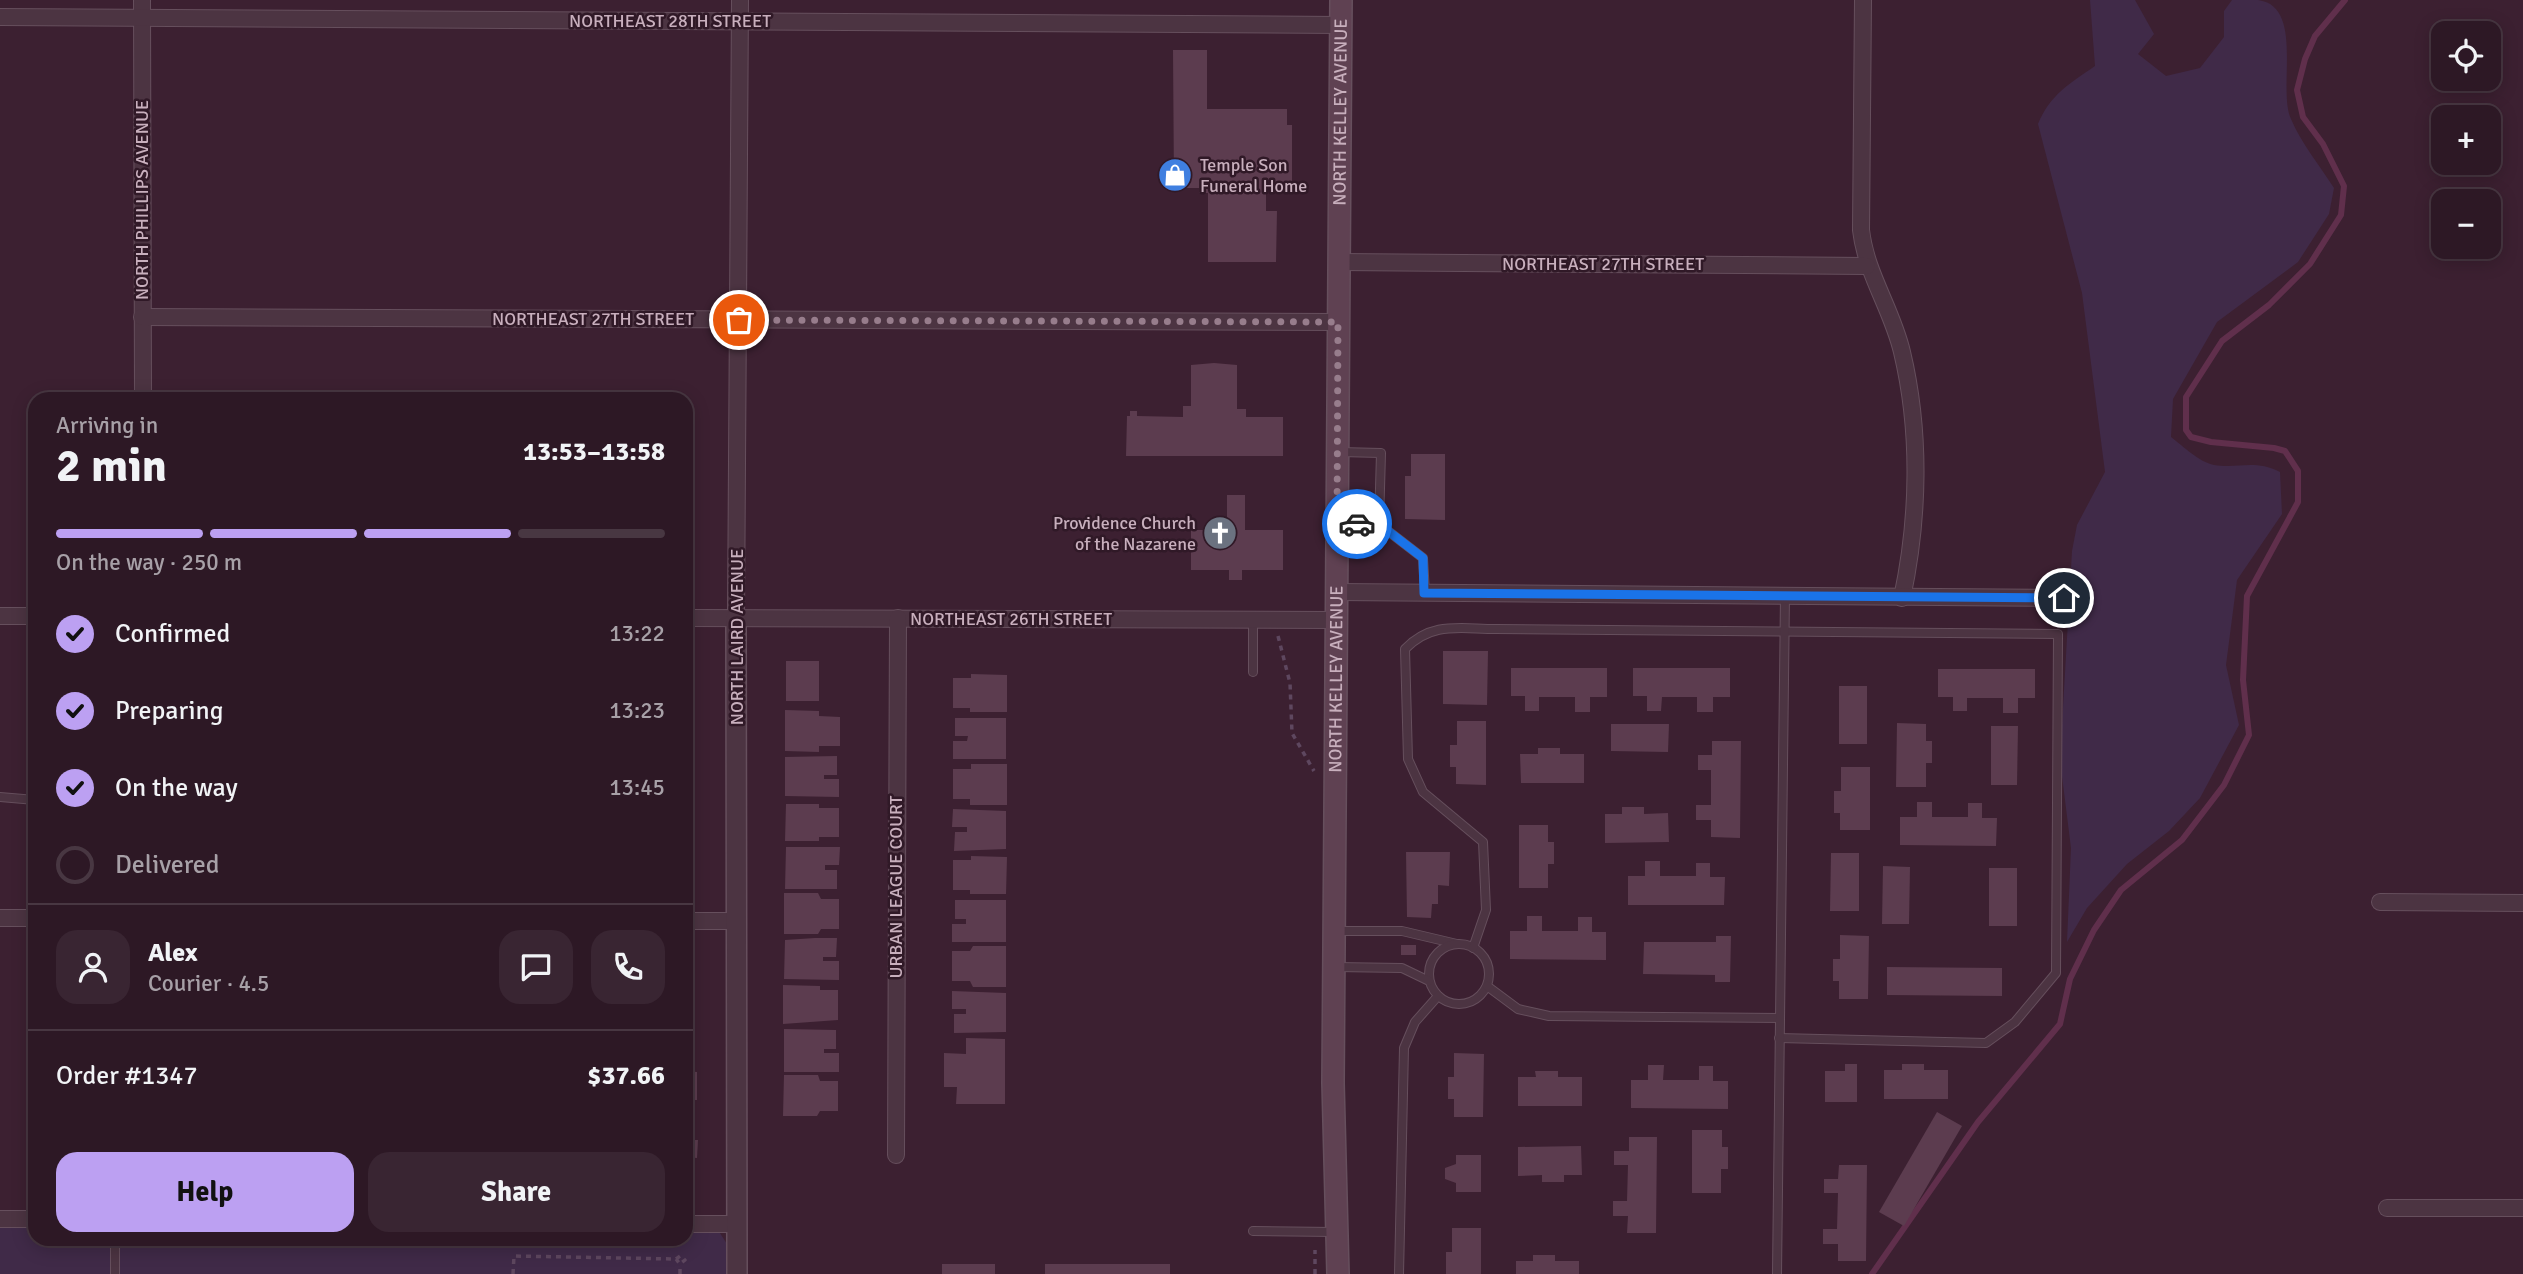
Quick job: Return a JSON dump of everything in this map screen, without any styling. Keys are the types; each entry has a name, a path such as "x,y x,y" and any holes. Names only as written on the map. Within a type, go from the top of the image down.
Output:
{"main road":[{"name":"NORTH KELLEY AVENUE","path":"1338,1274 1333,1083 1341,0"}],"street":[{"name":"NORTH PHILLIPS AVENUE","path":"142,0 143,392"},
{"name":"NORTH LAIRD AVENUE","path":"737,1274 736,618 740,0"},
{"path":"1863,0 1860,211 1867,266 1892,318 1902,352 1914,443 1916,500 1902,598"},
{"name":"NORTHEAST 28TH STREET","path":"0,17 1341,25"},
{"name":"NORTHEAST 27TH STREET","path":"1338,262 1867,266"},
{"name":"NORTHEAST 27TH STREET","path":"142,317 1338,322"},
{"path":"1336,592 2064,598"},
{"path":"0,616 28,616"},
{"name":"NORTHEAST 26TH STREET","path":"693,618 1336,620"},
{"name":"URBAN LEAGUE COURT","path":"896,1155 898,618"},
{"path":"2380,902 2523,903"},
{"path":"0,918 28,918"},
{"path":"693,920 737,921"},
{"path":"2387,1208 2523,1208"},
{"path":"0,1219 28,1219"},
{"path":"693,1224 737,1224"}],"lane":[{"path":"1337,452 1381,453 1379,524"},
{"path":"1337,524 1379,524 1423,558 1424,593"},
{"path":"1777,1274 1786,595"},
{"path":"1253,620 1253,672"},
{"path":"1473,948 1486,911 1483,842 1423,792 1408,759 1405,649 1420,634 1441,629 1509,629 2058,635 2056,973 2015,1022 1986,1043 1779,1038"},
{"path":"0,797 28,799"},
{"path":"1334,931 1402,930 1473,948 1485,958 1488,967 1487,986 1482,994 1465,1004 1446,1002 1438,996 1429,981 1402,968 1334,967"},
{"path":"1429,981 1431,963 1436,955 1451,945 1460,944"},
{"path":"1487,986 1518,1009 1549,1016 1780,1018"},
{"path":"1399,1274 1404,1048 1415,1022 1438,996"},
{"path":"1253,1231 1338,1232"},
{"path":"115,1246 115,1274"}],"path":[{"path":"1278,620 1280,653 1290,683 1292,733 1317,776"},
{"path":"1315,1232 1315,1274"},
{"path":"513,1274 514,1256 676,1259 680,1264 680,1274"}],"shaded area":[{"path":"2090,0 2135,0 2154,34 2138,54 2166,76 2200,68 2224,37 2224,11 2232,0 2258,0 2272,6 2281,17 2285,32 2287,106 2291,119 2305,146 2334,188 2329,214 2298,262 2217,322 2173,399 2171,437 2197,457 2214,465 2254,465 2280,472 2282,514 2237,580 2226,665 2239,725 2200,798 2169,831 2127,864 2087,908 2067,942 2071,848 2060,760 2072,551 2077,525 2105,472 2082,293 2038,124 2055,97 2095,66"},
{"path":"0,1227 28,1227 28,1246 693,1246 693,1230 718,1230 727,1244 726,1274 0,1274"}],"building":[{"path":"1173,50 1207,50 1207,109 1287,109 1287,125 1292,125 1292,182 1266,182 1266,211 1277,211 1276,262 1208,262 1208,193 1199,193 1199,188 1174,188"},
{"path":"1191,365 1237,365 1237,409 1246,409 1246,417 1283,417 1283,456 1126,456 1127,416 1130,416 1130,411 1137,411 1137,416 1183,417 1183,406 1191,406"},
{"path":"1411,454 1445,454 1445,520 1405,519 1405,476 1411,476"},
{"path":"1227,495 1245,495 1245,530 1283,530 1283,570 1242,570 1242,580 1229,580 1229,570 1191,570 1191,530 1227,530"},
{"path":"1443,651 1488,651 1487,705 1443,704"},
{"path":"786,661 819,661 819,701 786,701"},
{"path":"1511,668 1607,668 1607,697 1590,697 1590,712 1575,712 1575,697 1539,697 1539,711 1525,711 1525,696 1511,696"},
{"path":"1633,668 1730,668 1730,697 1713,697 1713,712 1697,712 1697,697 1662,697 1661,711 1647,711 1647,696 1633,696"},
{"path":"1938,669 2035,669 2035,698 2018,698 2018,713 2003,713 2003,698 1967,698 1967,711 1953,711 1953,697 1938,697"},
{"path":"971,674 1007,675 1007,712 970,712 970,708 953,708 953,678 971,678"},
{"path":"1839,686 1867,686 1867,744 1839,744"},
{"path":"785,710 819,711 819,716 840,717 840,746 819,746 819,752 785,751"},
{"path":"955,718 1006,718 1006,759 953,759 953,741 967,741 968,736 955,736"},
{"path":"1457,721 1486,721 1486,785 1456,784 1456,767 1450,767 1450,745 1457,745"},
{"path":"1897,723 1926,724 1926,741 1932,741 1932,763 1926,763 1926,787 1896,787"},
{"path":"1611,724 1669,724 1668,752 1611,751"},
{"path":"1991,726 2018,726 2017,785 1991,785"},
{"path":"1712,741 1741,741 1740,838 1711,837 1711,820 1696,820 1696,805 1711,805 1711,770 1698,770 1698,755 1712,755"},
{"path":"1538,748 1560,748 1560,754 1584,754 1584,783 1521,783 1520,754 1538,754"},
{"path":"837,756 837,775 824,775 824,779 839,779 839,797 785,796 785,757"},
{"path":"971,764 1007,764 1007,805 970,805 970,799 953,799 953,769 971,769"},
{"path":"1841,767 1870,767 1870,830 1840,830 1840,813 1834,813 1834,791 1841,791"},
{"path":"1917,802 1932,802 1932,817 1968,817 1968,803 1982,803 1982,818 1997,818 1996,846 1900,845 1900,817 1917,817"},
{"path":"786,804 819,804 819,808 839,808 839,837 819,837 819,841 785,841"},
{"path":"1622,807 1644,807 1644,814 1668,813 1669,842 1605,843 1605,814 1622,814"},
{"path":"953,809 1006,811 1006,849 954,851 955,832 967,832 967,827 952,827"},
{"path":"1519,825 1548,825 1548,842 1554,842 1554,864 1548,864 1548,888 1519,888"},
{"path":"786,847 840,847 839,865 825,865 825,870 837,870 837,889 785,889"},
{"path":"1406,852 1450,852 1449,886 1438,885 1438,904 1432,904 1431,918 1407,917"},
{"path":"1831,853 1859,853 1859,911 1830,911"},
{"path":"971,856 1007,857 1006,894 970,894 970,890 953,890 953,860 971,860"},
{"path":"1645,861 1660,861 1660,876 1696,876 1696,863 1710,863 1710,877 1725,877 1724,905 1628,905 1628,876 1645,876"},
{"path":"1883,866 1910,867 1909,924 1882,924"},
{"path":"1989,868 2017,868 2017,926 1989,926"},
{"path":"784,893 818,893 821,899 839,899 839,929 821,929 818,934 784,934"},
{"path":"955,900 1006,900 1006,942 952,942 952,924 966,924 966,919 955,919"},
{"path":"1527,916 1542,916 1542,931 1578,931 1578,917 1592,917 1592,932 1606,932 1606,960 1510,959 1510,931 1527,931"},
{"path":"1840,935 1869,936 1868,999 1839,999 1839,981 1833,981 1833,959 1840,959"},
{"path":"1716,936 1731,936 1730,982 1715,982 1715,975 1643,974 1644,942 1716,942"},
{"path":"837,938 836,957 823,957 823,961 839,961 839,980 784,979 785,940"},
{"path":"1401,945 1416,945 1416,955 1401,955"},
{"path":"973,946 1006,946 1006,987 973,987 970,981 952,981 952,951 970,951"},
{"path":"1887,967 2002,968 2002,996 1887,995"},
{"path":"783,985 820,986 820,990 838,990 838,1020 783,1024"},
{"path":"952,991 1006,993 1006,1032 954,1033 954,1014 966,1014 966,1009 952,1009"},
{"path":"784,1029 836,1030 836,1049 824,1049 824,1053 839,1053 839,1072 784,1072"},
{"path":"966,1038 1005,1039 1005,1104 956,1104 957,1087 944,1087 944,1053 966,1054"},
{"path":"1454,1053 1484,1054 1483,1117 1454,1117 1454,1099 1448,1099 1448,1077 1454,1077"},
{"path":"1845,1064 1857,1064 1857,1102 1825,1102 1825,1071 1845,1071"},
{"path":"1902,1064 1924,1064 1924,1070 1948,1070 1948,1099 1884,1099 1884,1070 1902,1070"},
{"path":"1648,1065 1664,1065 1663,1080 1699,1080 1699,1066 1713,1066 1713,1081 1728,1081 1728,1109 1631,1108 1631,1080 1648,1080"},
{"path":"1535,1071 1558,1071 1558,1077 1582,1077 1582,1106 1518,1106 1518,1077 1536,1077"},
{"path":"693,1072 697,1072 697,1100 693,1100"},
{"path":"784,1075 818,1075 820,1081 838,1081 838,1111 820,1111 817,1116 783,1116"},
{"path":"1937,1112 1962,1126 1904,1226 1879,1212"},
{"path":"1692,1130 1722,1130 1722,1147 1728,1147 1728,1169 1721,1169 1721,1193 1692,1193"},
{"path":"1629,1137 1657,1137 1656,1233 1627,1233 1628,1216 1613,1216 1613,1201 1627,1201 1628,1165 1614,1165 1614,1151 1629,1151"},
{"path":"693,1140 698,1140 697,1158 693,1158"},
{"path":"1581,1146 1582,1175 1564,1175 1564,1182 1542,1182 1542,1175 1518,1176 1518,1147"},
{"path":"1456,1155 1481,1155 1481,1192 1456,1192 1456,1183 1445,1179 1445,1168 1456,1164"},
{"path":"1839,1165 1867,1165 1866,1261 1838,1261 1838,1244 1823,1244 1823,1229 1837,1229 1838,1193 1824,1193 1824,1179 1838,1179"},
{"path":"1452,1228 1481,1228 1481,1274 1446,1274 1446,1252 1452,1252"},
{"path":"1533,1255 1555,1255 1555,1261 1579,1261 1579,1274 1516,1274 1516,1261 1533,1261"},
{"path":"942,1264 995,1264 995,1274 942,1274"},
{"path":"1045,1264 1170,1264 1170,1274 1045,1274"}],"waterway":[{"path":"1872,1274 1978,1122 2060,1024 2070,979 2094,930 2121,890 2182,840 2224,785 2249,735 2243,680 2247,596 2298,502 2298,471 2285,451 2191,437 2186,430 2186,397 2222,341 2269,305 2310,264 2341,215 2344,186 2323,144 2303,117 2297,90 2305,59 2315,36 2345,0"}],"way so far":[{"path":"739,320 1338,322 1337,524 1357,524"}],"place":[{"name":"Temple Son Funeral Home","path":"1175,175"},
{"name":"Providence Church of the Nazarene","path":"1220,533"}],"route":[{"path":"1357,524 1379,524 1423,558 1424,593 2064,598"}]}
